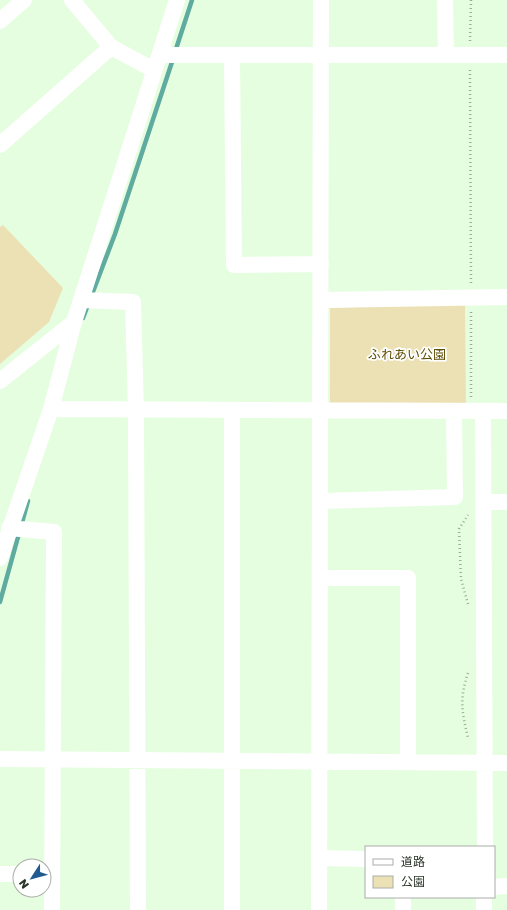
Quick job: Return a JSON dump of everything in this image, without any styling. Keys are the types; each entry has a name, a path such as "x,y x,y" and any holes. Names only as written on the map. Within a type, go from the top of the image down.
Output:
{"street":[{"path":"0,21 24,0"},
{"path":"72,0 111,46 154,70"},
{"path":"0,558 9,528 51,410 74,322 177,0"},
{"path":"320,910 321,0"},
{"path":"445,0 446,55"},
{"path":"0,145 111,46"},
{"path":"160,55 507,55"},
{"path":"232,55 234,265 321,264"},
{"path":"321,300 507,297"},
{"path":"81,300 133,302 136,410 136,760 138,910"},
{"path":"0,381 74,322"},
{"path":"51,410 507,411"},
{"path":"232,410 232,910"},
{"path":"320,501 455,498 454,411"},
{"path":"477,411 478,507 486,763 485,846"},
{"path":"478,507 507,502"},
{"path":"9,528 54,532 53,760 49,858"},
{"path":"320,578 408,578 408,762"},
{"path":"0,759 507,763"},
{"path":"320,858 365,859"},
{"path":"0,874 12,874"},
{"path":"495,887 507,886"},
{"path":"51,898 52,910"},
{"path":"403,898 403,910"},
{"path":"484,898 484,910"}],"path":[{"path":"471,0 471,297 477,411"},
{"path":"469,609 461,579 460,529 478,507"},
{"path":"470,667 462,692 462,715 470,745"}],"green space":[{"path":"3,225 63,288 49,322 0,364 0,227"},
{"name":"ふれあい公園","path":"465,303 466,403 330,405 330,308"}],"waterway":[{"path":"175,52 192,0"},
{"path":"83,318 115,234 173,59"},
{"path":"0,602 28,501"}]}
